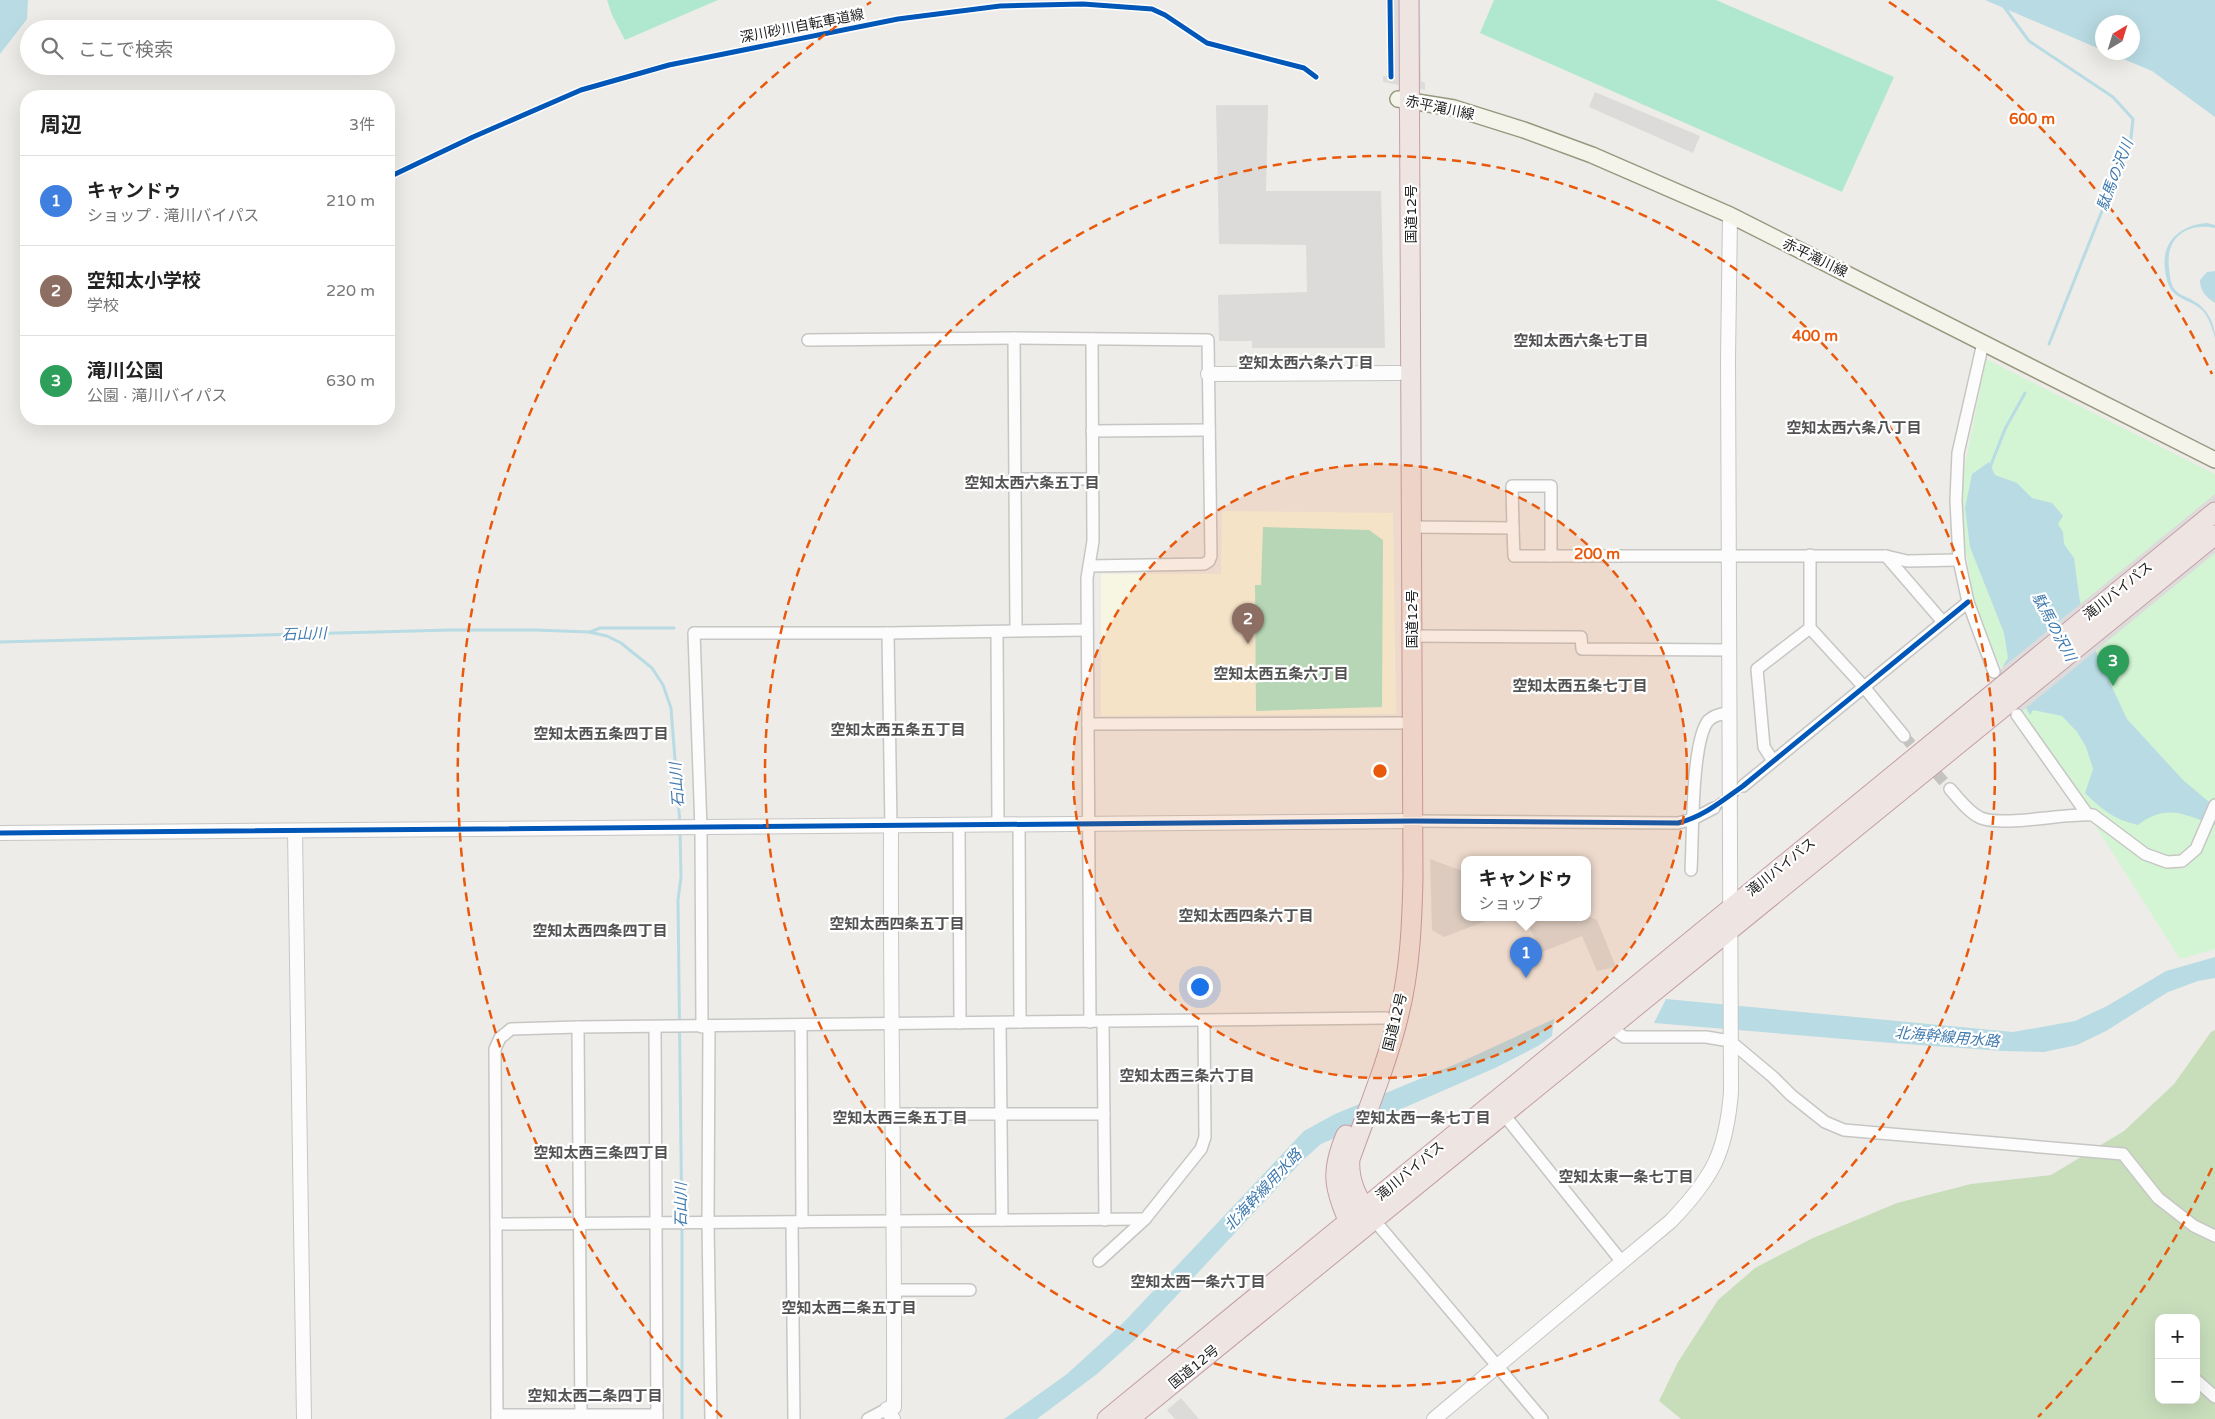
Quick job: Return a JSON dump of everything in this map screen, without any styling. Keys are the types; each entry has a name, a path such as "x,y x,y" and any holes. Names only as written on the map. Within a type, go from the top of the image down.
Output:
{"highway":[{"name":"国道12号","path":"1398,0 1404,78"},
{"name":"国道12号","path":"1107,1419 1349,1222 1341,1205 1336,1178 1336,1160 1348,1145 1399,1013 1412,928 1408,821 1401,723 1399,373 1404,78 1409,0"},
{"name":"国道12号","path":"1370,1089 1386,1018 1400,929 1408,821 1412,527 1404,100"},
{"name":"滝川バイパス","path":"1370,1215 1499,1108 1730,909 2215,512"},
{"name":"滝川バイパス","path":"1499,1108 1611,1027 1730,929 2005,684 2215,535"},
{"name":"国道12号","path":"1129,1419 1370,1215 1355,1192 1349,1171 1348,1145"},
{"path":"1349,1222 1370,1215"}],"main road":[{"name":"赤平滝川線","path":"1404,100 1454,108 1524,130 1592,155 1730,216 2215,460"}],"street":[{"path":"1434,1419 1671,1221 1689,1202 1714,1168 1728,1122 1730,1036 1730,216"},
{"path":"1014,338 1016,630"},
{"path":"808,340 1014,338 1208,340 1211,556 1209,561 1204,564 1090,566"},
{"path":"1090,1022 1087,578 1092,541 1092,339"},
{"path":"1983,343 1958,453 1956,500 1959,560 1968,602 2005,684"},
{"path":"1208,374 1399,373"},
{"path":"1092,432 1209,430"},
{"path":"1015,479 1092,479"},
{"path":"1551,556 1551,486 1512,486 1514,556 1551,556 1729,555 1886,556 1908,561 1959,560"},
{"path":"1412,527 1513,528"},
{"path":"1810,556 1810,628 1864,686 1904,736"},
{"path":"1886,556 1943,622"},
{"path":"1744,786 1968,602"},
{"path":"1773,761 1764,747 1757,669 1810,628"},
{"path":"711,1419 706,1027 695,829 694,633 1087,630"},
{"path":"997,632 998,825"},
{"path":"868,1419 890,1414 894,1407 888,633"},
{"path":"1412,636 1581,637 1582,649 1729,650"},
{"path":"1692,870 1694,772 1703,734 1708,722 1718,714 1729,713"},
{"path":"2017,715 2087,814"},
{"path":"1088,724 1401,723"},
{"path":"1950,789 1970,811 1982,818 2000,821 2093,815 2101,819 2145,854 2167,862 2182,861 2196,849 2215,805"},
{"path":"0,833 695,829 1408,821 1678,823 1694,819 1714,808"},
{"path":"1019,825 1020,1022"},
{"path":"959,826 960,1023"},
{"path":"295,831 304,1419"},
{"path":"655,1027 657,1417 497,1417 495,1049 500,1038 511,1030 578,1027 1386,1018"},
{"path":"1099,1261 1145,1218 1201,1149 1205,1138 1204,1020"},
{"path":"1103,1022 1105,1220"},
{"path":"1000,1023 1002,1220"},
{"path":"794,1419 802,1025"},
{"path":"578,1027 581,1418"},
{"path":"1611,1027 1624,1036 1730,1036 1812,1111 1826,1122 1844,1130 2123,1154 2158,1198 2194,1226 2215,1236"},
{"path":"1499,1108 1622,1262"},
{"path":"892,1114 1104,1114"},
{"path":"1370,1215 1542,1419"},
{"path":"496,1224 894,1222 1145,1218"},
{"path":"894,1290 970,1290"},
{"path":"2200,1384 2215,1397"}],"shaded area":[{"path":"1595,92 1700,136 1693,153 1589,107"},
{"path":"1216,105 1268,105 1266,191 1381,191 1385,348 1252,348 1252,341 1219,341 1218,295 1307,292 1306,245 1219,244"},
{"path":"1222,511 1393,513 1396,714 1101,716 1101,574 1221,574"},
{"path":"1430,859 1461,871 1461,921 1486,921 1444,937 1432,930"},
{"path":"1591,918 1597,920 1616,967 1597,971 1582,936 1542,952 1526,921 1591,921"},
{"path":"1181,1398 1199,1419 1175,1419 1167,1410"}],"green space":[{"path":"607,0 718,0 625,40 612,15"},
{"path":"1494,0 1716,0 1894,77 1842,192 1480,33"},
{"path":"1986,359 2215,474 2215,949 2180,959 2026,716 1995,655 1973,595 1961,522 1964,470"},
{"path":"1263,527 1369,530 1383,540 1382,707 1256,711 1255,585 1261,585"},
{"path":"2215,1030 2215,1419 1681,1419 1659,1401 1678,1362 1718,1300 1755,1268 1813,1238 1897,1203 1971,1184 2051,1175 2124,1131 2174,1084 2211,1032"}],"water":[{"path":"0,0 28,0 27,19 20,20 20,28 0,54"},
{"path":"1985,0 2215,0 2215,117 2152,71 2126,60 2140,60 2140,15 2095,15 2095,47"},
{"path":"2207,223 2215,225 2215,228 2205,227 2187,230 2174,241 2169,257 2169,268 2173,287 2179,293 2202,307 2209,316 2215,332 2215,338 2208,319 2202,310 2181,298 2170,288 2165,270 2166,251 2174,237 2188,227"},
{"path":"2215,271 2215,303 2204,293 2200,280 2207,272"},
{"path":"1989,462 1995,475 2017,483 2032,498 2052,503 2063,516 2058,524 2063,532 2064,544 2074,558 2080,602 2098,657 2127,719 2183,780 2215,807 2215,825 2185,815 2167,813 2148,818 2138,825 2109,813 2085,793 2093,769 2086,747 2077,732 2062,716 2033,710 2030,715 2003,666 2008,658 2004,633 1970,547 1965,508 1972,474"},
{"name":"北海幹線用水路","path":"2215,957 2215,978 2198,981 2168,992 2106,1031 2077,1045 2044,1052 1892,1043 1654,1023 1666,999 2013,1032 2075,1021 2107,1006 2166,971"},
{"name":"北海幹線用水路","path":"1554,1019 1552,1036 1538,1046 1495,1068 1321,1144 1303,1160 1139,1336 1097,1374 1037,1419 1004,1419 1067,1374 1124,1322 1304,1131 1335,1114 1463,1061"}],"pier":[{"path":"1387,0 1420,0 1421,81 1425,83 1425,90 1383,82 1383,76 1387,76"},
{"path":"2215,494 2215,553 2021,712 1991,677"}],"waterway":[{"name":"駄馬の沢川","path":"1999,0 2029,41 2113,97 2133,119 2131,138 2049,344"},
{"name":"駄馬の沢川","path":"1989,470 2005,429 2025,393"},
{"path":"590,632 600,628 674,628"},
{"name":"石山川","path":"0,642 450,630 589,632 607,636 621,643 652,668 663,685 671,708 680,824"},
{"name":"石山川","path":"680,830 681,877 678,900 682,1419"}],"tunnel":[{"path":"1904,736 1950,789"},
{"path":"1714,808 1743,786"}],"cycle path":[{"path":"1390,0 1391,77"},
{"name":"深川砂川自転車道線","path":"395,174 473,137 581,90 669,65 898,19 1000,6 1083,4 1152,9 1165,15 1207,43 1304,68 1316,77"},
{"path":"0,833 1414,821 1678,823 1704,813 1743,786 1968,602"}],"place":[{"name":"空知太小学校","path":"1248,644"},
{"name":"滝川公園","path":"2113,686"},
{"name":"キャンドゥ","path":"1526,978"}],"district":[{"name":"空知太西六条七丁目","path":"1581,341"},
{"name":"空知太西六条六丁目","path":"1306,363"},
{"name":"空知太西六条八丁目","path":"1854,428"},
{"name":"空知太西六条五丁目","path":"1032,483"},
{"name":"空知太西五条六丁目","path":"1281,674"},
{"name":"空知太西五条七丁目","path":"1580,686"},
{"name":"空知太西五条五丁目","path":"898,730"},
{"name":"空知太西五条四丁目","path":"601,734"},
{"name":"空知太西四条六丁目","path":"1246,916"},
{"name":"空知太西四条五丁目","path":"897,924"},
{"name":"空知太西四条四丁目","path":"600,931"},
{"name":"空知太西三条六丁目","path":"1187,1076"},
{"name":"空知太西三条五丁目","path":"900,1118"},
{"name":"空知太西一条七丁目","path":"1423,1118"},
{"name":"空知太西三条四丁目","path":"601,1153"},
{"name":"空知太東一条七丁目","path":"1626,1177"},
{"name":"空知太西一条六丁目","path":"1198,1282"},
{"name":"空知太西二条五丁目","path":"849,1308"},
{"name":"空知太西二条四丁目","path":"595,1396"}]}
